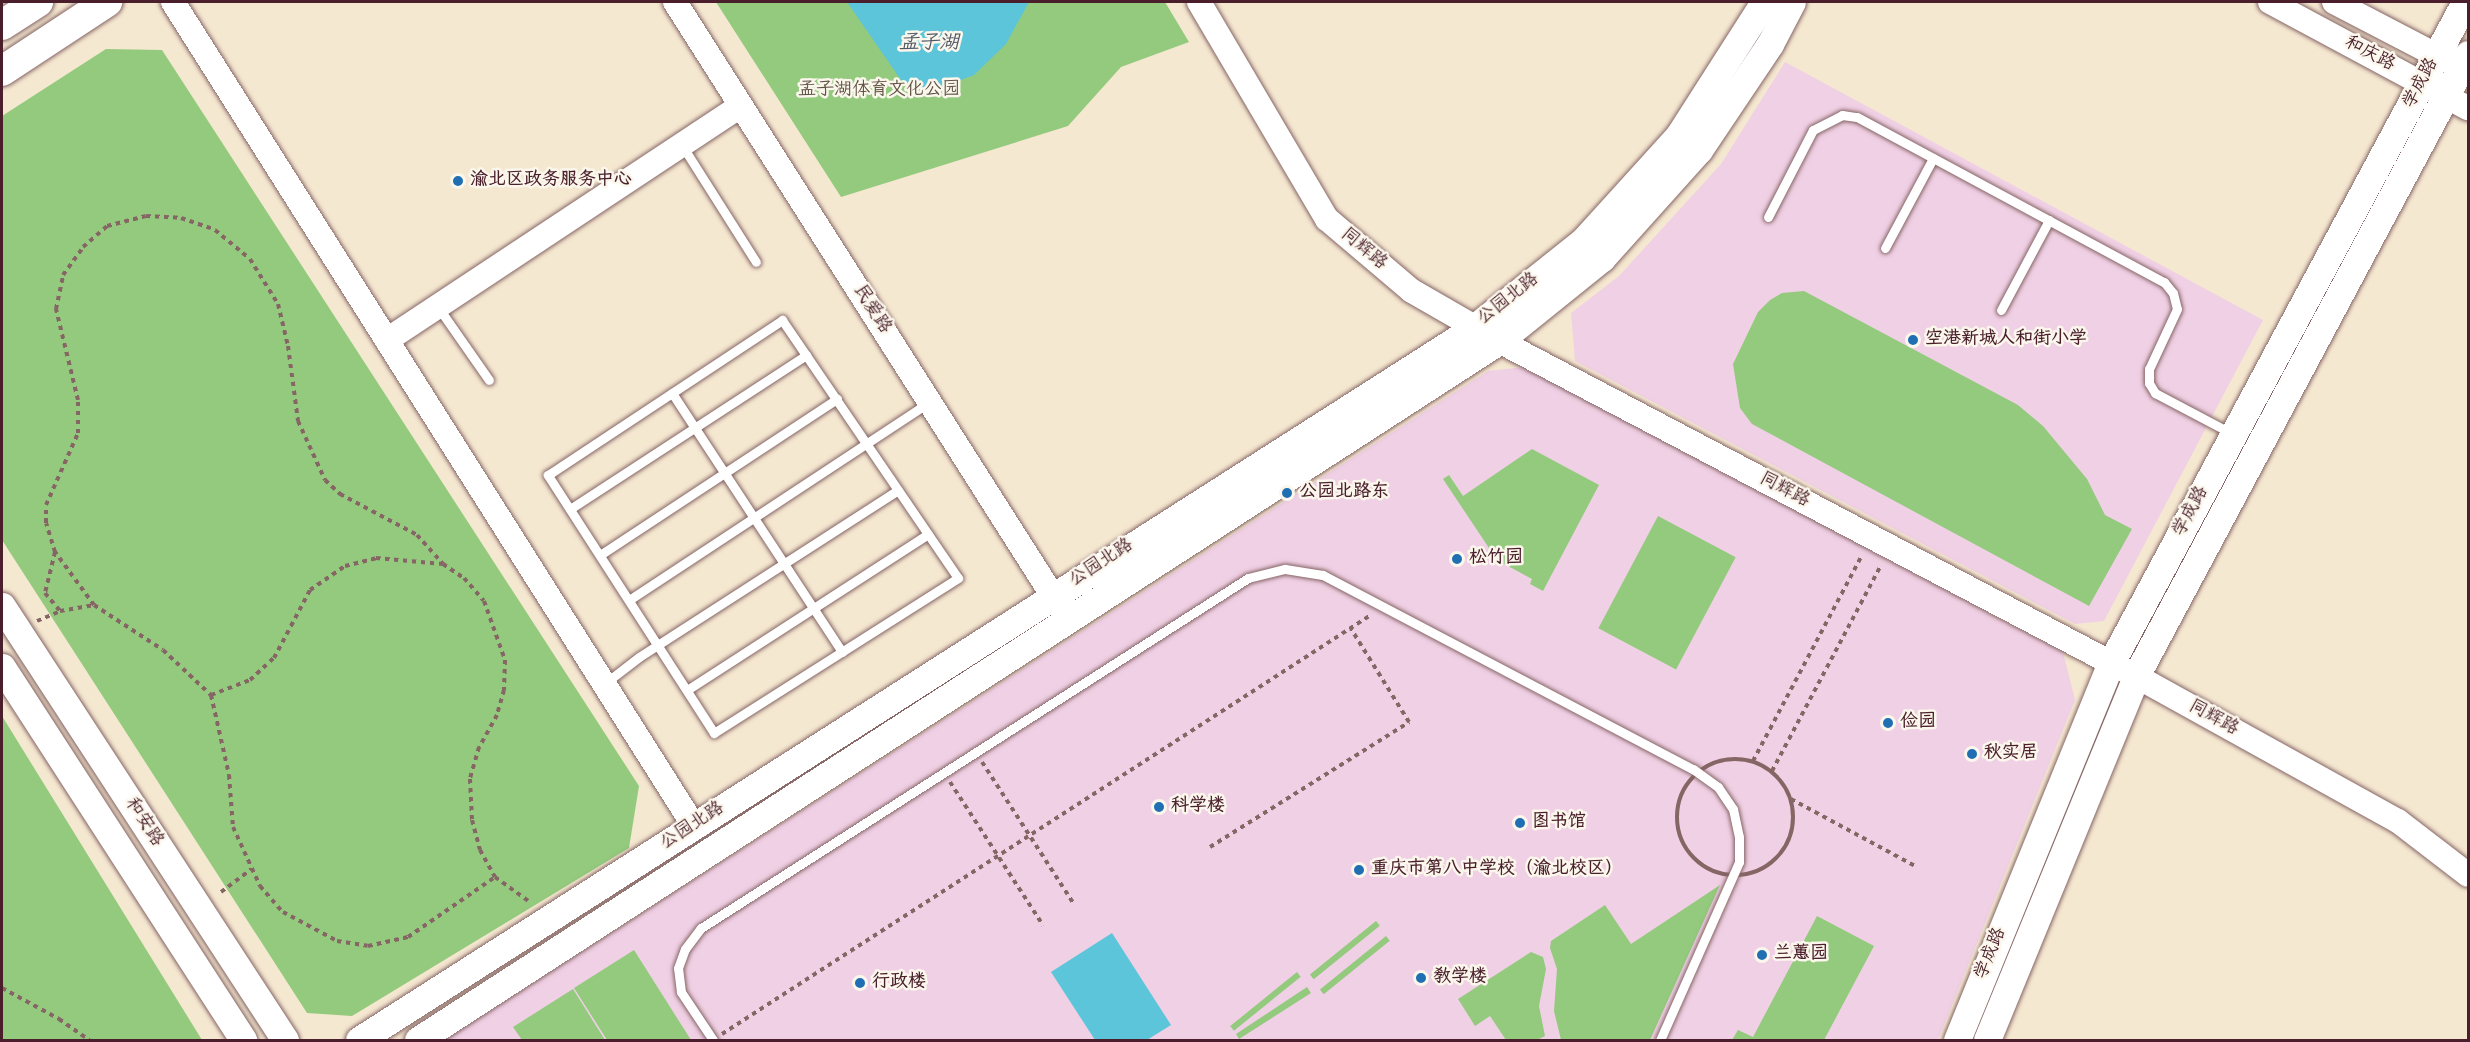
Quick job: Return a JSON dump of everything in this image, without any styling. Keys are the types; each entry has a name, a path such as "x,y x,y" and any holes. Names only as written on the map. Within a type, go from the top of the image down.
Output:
{"main road":[{"path":"2,25 38,2"},
{"path":"2,71 107,2"},
{"name":"公园北路","path":"359,1041 1474,328 1583,241 1679,135 1764,2"},
{"name":"公园北路","path":"418,1041 1499,341 1602,258 1699,150 1770,44 1792,2"},
{"name":"学成路","path":"1957,1041 2111,663 2465,2"},
{"name":"学成路","path":"1987,1041 2136,676 2457,102 2466,65"},
{"name":"和安路","path":"2,606 285,1041"},
{"name":"和安路","path":"2,667 243,1041"}],"street":[{"path":"173,2 694,826"},
{"name":"民爱路","path":"675,2 1054,595 1066,620"},
{"name":"同辉路","path":"1199,2 1327,219 1412,291 1474,328 2136,676 2398,821 2469,875"},
{"name":"和庆路","path":"2270,2 2457,102"},
{"name":"和庆路","path":"2334,2 2437,56 2466,65"},
{"path":"387,340 741,106"}],"lane":[{"path":"1768,218 1813,130 1827,120 1842,115 1857,117 2164,282 2176,309 2149,369 2149,383 2155,393 2234,434"},
{"path":"681,145 756,262"},
{"path":"1885,248 1933,158"},
{"path":"2001,310 2049,220"},
{"path":"438,307 489,380"},
{"path":"782,320 806,355 958,578 714,734 548,475 782,320"},
{"path":"570,509 806,355"},
{"path":"672,393 842,652"},
{"path":"600,555 837,399"},
{"path":"629,600 930,402"},
{"path":"604,684 658,645 898,490"},
{"path":"687,690 928,534"},
{"path":"713,1040 681,992 678,968 685,949 711,922 1248,578 1286,569 1323,574 1693,769 1718,787 1733,809 1739,837 1739,862 1660,1041"}],"path":[{"path":"495,877 408,938 368,946 337,941 283,912 251,869 233,827 229,776 211,695 163,650 94,605 56,552 46,523 46,505 78,433 78,400 56,309 63,275 83,247 107,225 147,216 182,218 215,230 250,260 278,304 288,346 298,421 325,480 340,494 417,535 443,564 464,578 484,601 505,660 504,690 497,715 479,747 470,779 472,820 480,850 495,877 552,917"},
{"path":"1753,761 1880,542"},
{"path":"1772,771 1880,542"},
{"path":"56,552 45,592 60,611"},
{"path":"211,695 250,680 274,658 310,590 345,566 376,558 443,564"},
{"path":"17,630 60,611 94,605"},
{"path":"713,1040 1385,607"},
{"path":"1210,847 1409,722 1351,629"},
{"path":"992,778 1074,904"},
{"path":"961,798 1043,925"},
{"path":"1790,799 1915,866"},
{"path":"221,892 251,869"},
{"path":"2,988 59,1018 89,1041"}],"shaded area":[{"name":"空港新城人和街小学","path":"1785,62 2263,320 2104,621 2075,624 1575,361 1571,313 1619,276 1721,164"},
{"name":"重庆市第八中学校（渝北校区）","path":"1524,367 2063,652 2075,700 1938,1040 444,1040 1488,371"}],"green space":[{"name":"孟子湖体育文化公园","path":"716,2 1165,2 1189,42 1121,67 1068,126 841,197"},
{"path":"106,49 162,50 639,786 629,848 352,1016 307,1013 2,540 2,116"},
{"path":"1804,291 2018,405 2043,426 2087,479 2105,515 2132,529 2089,606 1752,424 1740,408 1733,364 1758,312 1770,300 1782,293"},
{"path":"1532,449 1599,485 1543,591 1530,584 1532,579 1497,560 1443,479 1449,475 1463,496"},
{"path":"1658,516 1736,557 1676,669 1598,628"},
{"path":"2,716 202,1040 2,1040"},
{"path":"1720,885 1650,1040 1561,1040 1554,1011 1557,969 1550,948 1551,941 1605,905 1631,944"},
{"path":"1817,916 1874,946 1824,1040 1732,1040 1738,1030 1753,1037"},
{"path":"1376,921 1380,926 1314,979 1310,974"},
{"path":"1386,936 1390,941 1324,994 1320,989"},
{"path":"634,950 691,1040 607,1040 574,988"},
{"path":"1531,952 1543,957 1546,969 1539,1006 1545,1036 1537,1040 1506,1040 1490,1016 1475,1026 1458,999"},
{"path":"1297,972 1301,977 1234,1031 1230,1026"},
{"path":"1307,987 1311,993 1239,1039 1236,1034"},
{"path":"573,989 605,1040 522,1040 513,1027"}],"water":[{"name":"孟子湖","path":"847,2 1029,2 1006,44 974,75 925,94 903,83"},
{"path":"1112,933 1171,1025 1147,1040 1095,1040 1051,972"}],"place":[{"name":"渝北区政务服务中心","path":"458,181"},
{"name":"空港新城人和街小学","path":"1913,340"},
{"name":"公园北路东","path":"1287,493"},
{"name":"松竹园","path":"1457,559"},
{"name":"俭园","path":"1888,723"},
{"name":"秋实居","path":"1972,754"},
{"name":"科学楼","path":"1159,807"},
{"name":"图书馆","path":"1520,823"},
{"name":"重庆市第八中学校（渝北校区）","path":"1359,870"},
{"name":"兰蕙园","path":"1762,955"},
{"name":"教学楼","path":"1421,978"},
{"name":"行政楼","path":"860,983"}]}
